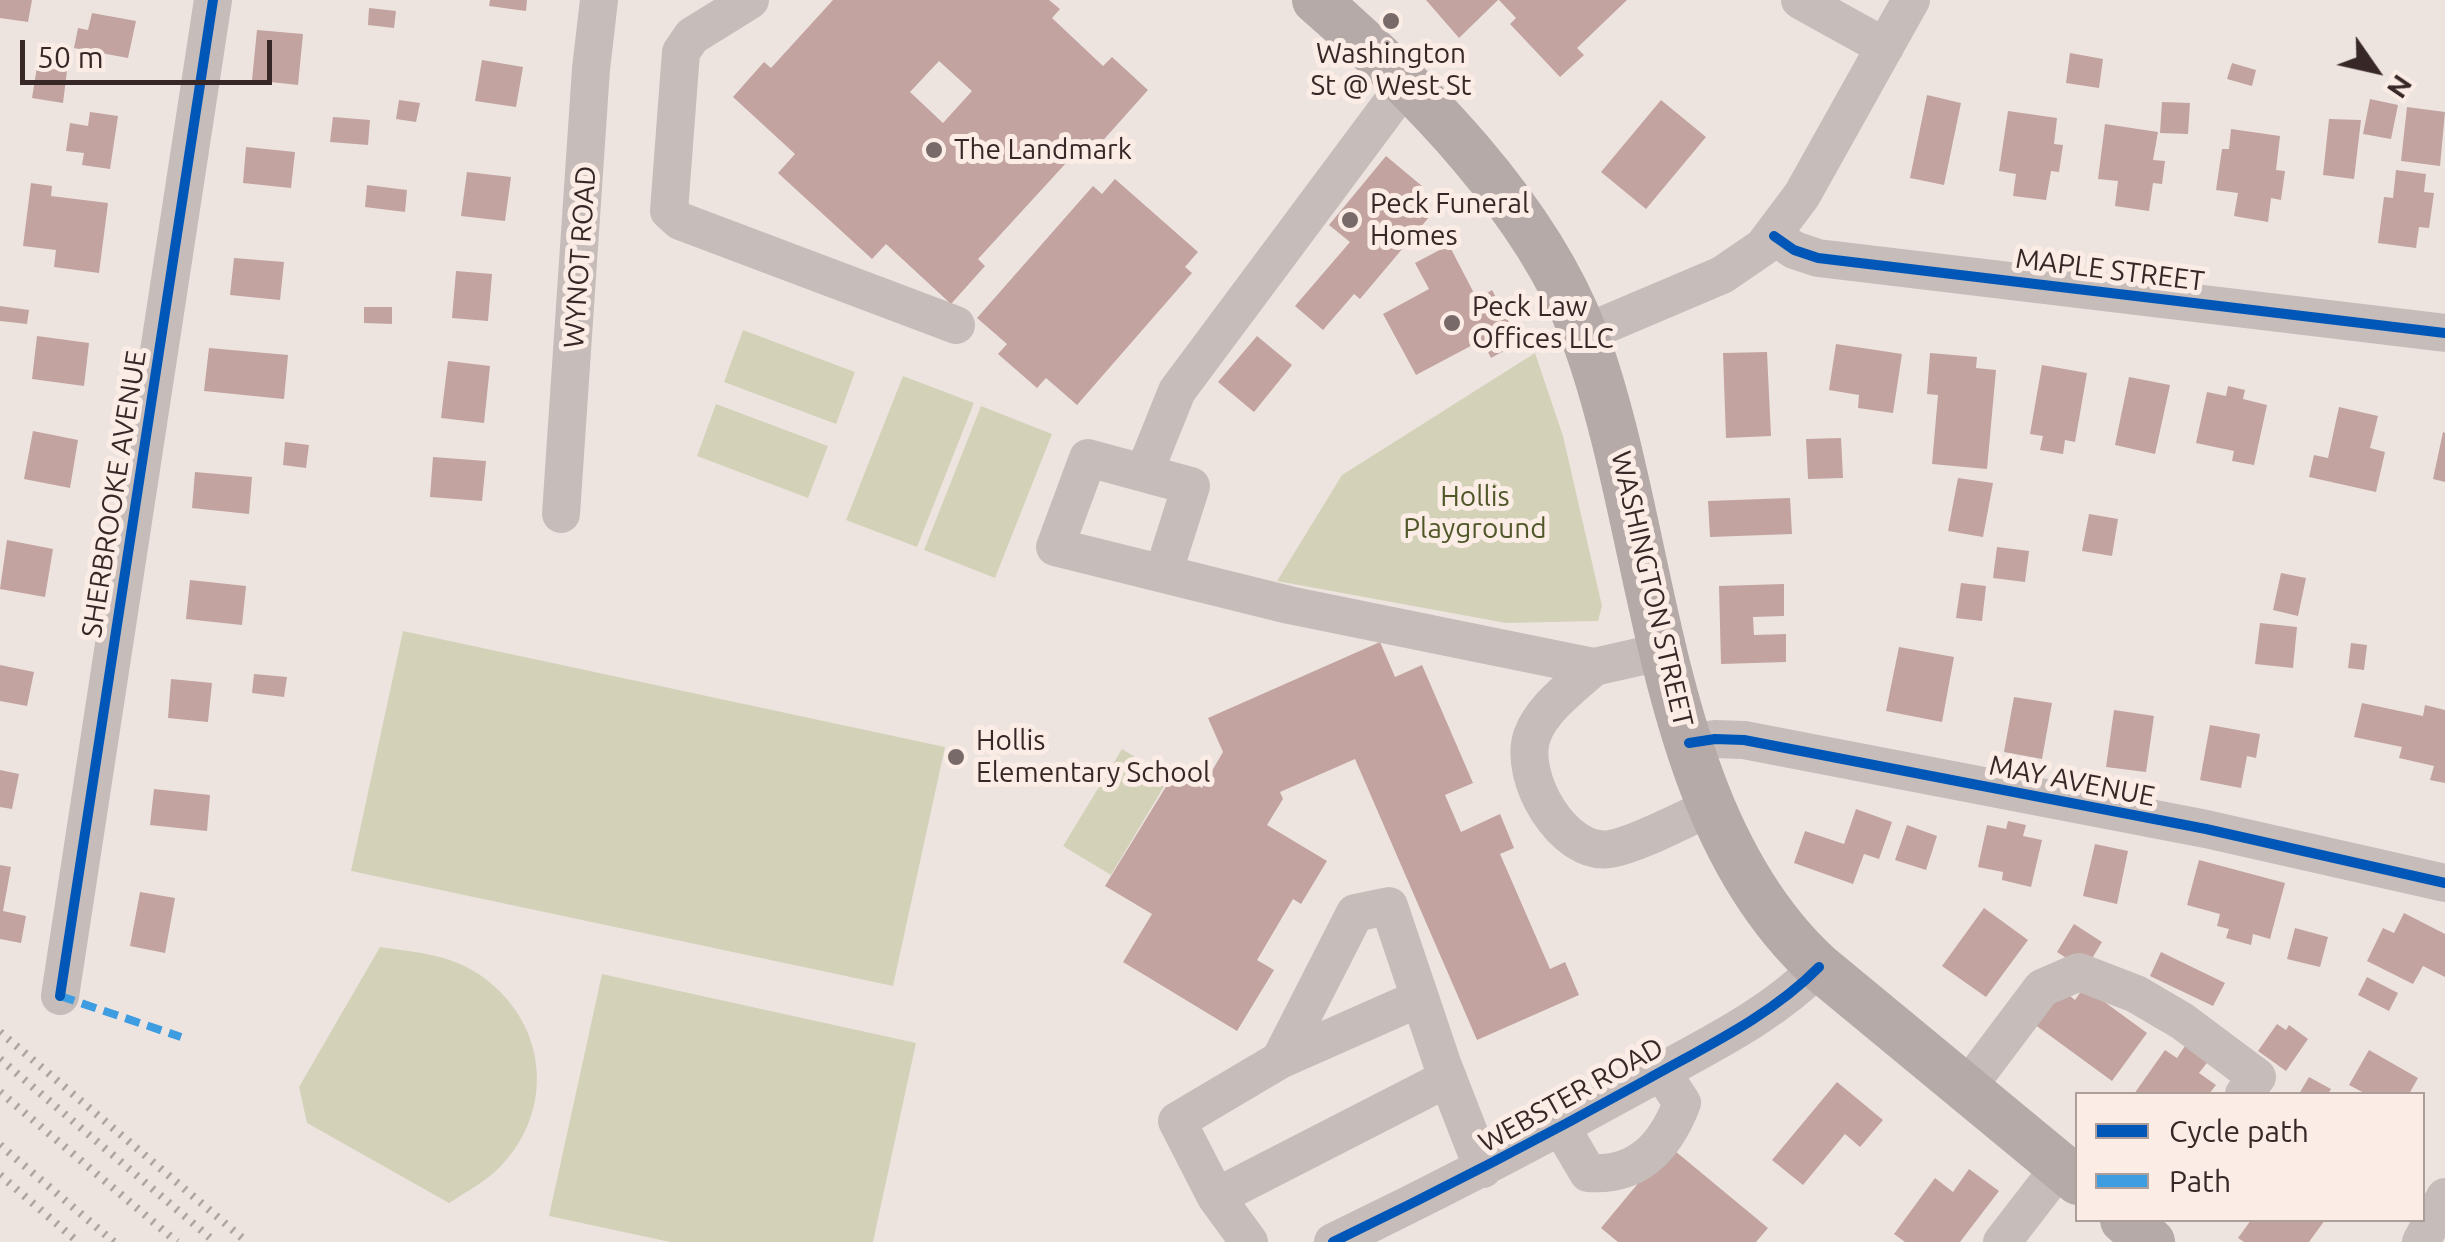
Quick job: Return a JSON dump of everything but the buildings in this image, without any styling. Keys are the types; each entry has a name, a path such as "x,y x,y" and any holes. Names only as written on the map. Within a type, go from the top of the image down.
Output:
{"main road":[{"name":"WASHINGTON STREET","path":"1316,0 1362,40 1480,167 1525,226 1559,282 1584,334 1620,455 1689,743 1712,807 1752,886 1781,927 1819,967 2069,1174"}],"street":[{"name":"SHERBROOKE AVENUE","path":"60,996 213,0"},
{"name":"WYNOT ROAD","path":"561,514 599,0"},
{"path":"750,0 692,36 681,52 668,202 673,217 956,324"},
{"path":"1800,0 1885,48"},
{"path":"1584,334 1737,267 1774,236 1802,196 1912,0"},
{"path":"1144,474 1177,391 1405,84"},
{"name":"MAPLE STREET","path":"1774,236 1794,250 1818,258 2445,333"},
{"path":"1164,574 1191,486 1088,458 1055,547 1289,605 1594,667 1665,651"},
{"path":"1594,667 1543,715 1531,738 1530,758 1536,785 1557,823 1575,842 1609,849 1712,807"},
{"name":"MAY AVENUE","path":"1689,743 1744,740 2206,830 2445,883"},
{"path":"1280,1060 1355,913 1388,906 1483,1169"},
{"name":"WEBSTER ROAD","path":"1333,1242 1483,1169 1661,1071 1772,1006 1819,967"},
{"path":"1966,1089 2042,988 2079,972 2136,994 2182,1021 2257,1077 2246,1092"},
{"path":"1249,1242 1216,1197 1177,1121 1280,1060 1420,998"},
{"path":"1561,1127 1588,1172 1610,1174 1632,1169 1671,1131 1682,1103 1661,1071"},
{"path":"1216,1197 1446,1072"},
{"path":"2002,1242 2069,1174"},
{"path":"2421,1242 2445,1197"}],"green space":[{"path":"743,330 855,372 836,424 724,382"},
{"name":"Hollis Playground","path":"1535,353 1563,436 1602,606 1598,621 1506,623 1277,581 1342,475"},
{"path":"903,376 974,403 917,547 846,520"},
{"path":"716,404 828,446 808,498 697,456"},
{"path":"981,406 1052,434 995,578 924,550"},
{"path":"403,631 945,747 893,986 351,871"},
{"path":"1122,749 1169,778 1111,875 1063,846"},
{"path":"380,947 443,958 477,973 518,1014 530,1038 536,1064 531,1118 500,1167 449,1203 307,1123 299,1087"},
{"path":"602,974 916,1043 873,1242 670,1242 549,1216"}],"railway":[{"path":"0,1032 247,1242"},
{"path":"0,1059 215,1242"},
{"path":"0,1092 177,1242"},
{"path":"0,1145 114,1242"},
{"path":"0,1175 78,1242"}],"marked path":[{"path":"60,996 181,1037"}],"cycle path":[{"path":"60,996 213,0"},
{"path":"1774,236 1794,250 1818,258 2445,333"},
{"path":"1689,743 1744,740 2206,829 2445,883"},
{"path":"1333,1242 1530,1143 1714,1043 1780,1001 1819,967"}],"place":[{"name":"Washington St @ West St","path":"1391,21"},
{"name":"The Landmark","path":"934,150"},
{"name":"Peck Funeral Homes","path":"1350,220"},
{"name":"Peck Law Offices LLC","path":"1452,323"},
{"name":"Hollis Elementary School","path":"956,757"}]}
